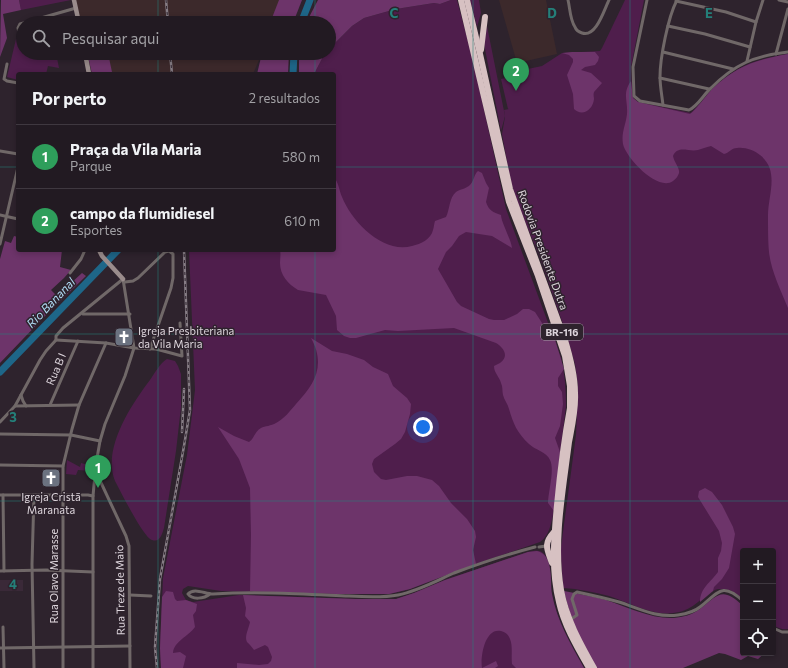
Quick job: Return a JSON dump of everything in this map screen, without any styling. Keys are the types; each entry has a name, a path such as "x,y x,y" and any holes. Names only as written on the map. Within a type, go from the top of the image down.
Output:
{"highway":[{"name":"Rodovia Presidente Dutra","path":"461,0 509,202 538,276 564,356 568,374 570,408 554,532 554,568 558,602 562,614 567,627 589,668"},
{"name":"Rodovia Presidente Dutra","path":"467,0 510,189 572,362 575,382 575,406 561,503 558,558 562,590 570,620 590,661 595,668"},
{"path":"480,54 486,17"},
{"path":"554,532 548,540 546,546 554,568"}],"street":[{"path":"74,0 78,16"},
{"path":"568,0 574,25 580,32 586,34 595,29 609,0"},
{"path":"647,0 633,67 634,92 635,97 639,100 689,110 693,108 709,89 733,68 747,61 788,52"},
{"path":"663,105 660,78 663,52 671,13 677,0 756,22"},
{"path":"747,61 763,0"},
{"path":"779,0 788,2"},
{"path":"48,16 76,8"},
{"path":"776,54 788,9"},
{"path":"668,26 705,34 750,47"},
{"path":"663,52 733,68"},
{"path":"86,60 89,72"},
{"path":"7,64 4,79 16,83"},
{"path":"660,78 709,89"},
{"path":"0,151 16,154"},
{"path":"0,244 16,176"},
{"path":"0,215 16,218"},
{"path":"70,273 82,258 84,252"},
{"path":"93,668 93,496 95,470 100,441 134,348 124,281 100,252"},
{"path":"0,422 15,406 40,360 56,340 56,336 65,326 82,314 97,300 124,281 133,281 138,278 165,252 169,252 173,254 174,278 172,288 150,349"},
{"path":"82,314 130,314"},
{"path":"56,340 106,343 150,349 182,356 180,323"},
{"name":"Rua B I","path":"50,405 78,341"},
{"name":"Rua Olavo Marasse","path":"63,668 62,495 64,466 70,436 80,405 106,343"},
{"path":"21,395 23,402 27,406"},
{"path":"15,406 80,405"},
{"path":"0,434 70,436 100,441"},
{"path":"0,465 64,466"},
{"name":"Rua Treze de Maio","path":"95,470 128,542 130,668"},
{"path":"93,496 2,495 2,571 32,570 93,572"},
{"path":"34,495 32,570 34,668"},
{"path":"539,547 546,546"},
{"path":"210,594 201,598 191,597 188,594 195,591 210,594 245,593 391,596 406,593 457,572 506,555 535,547"},
{"path":"570,620 577,615 572,599 574,594 577,592 600,596 659,616 679,615 694,611 713,595 721,591 733,593 740,599"},
{"path":"130,594 151,596"},
{"path":"3,627 2,648 4,668"},
{"path":"776,629 782,632 788,632"},
{"path":"2,648 130,646"}],"shaded area":[{"path":"1,0 19,0 21,10 3,14 7,38 0,57"},
{"path":"19,0 71,0 21,10"},
{"path":"76,0 287,0 279,16 79,16"},
{"path":"279,0 302,0 296,16 273,16"},
{"path":"318,0 451,0 440,4 434,3 396,9 364,18 352,26 336,42 336,16 310,16"},
{"path":"451,0 457,0 473,60 506,209 561,358 566,406 553,515 548,533 540,542 446,574 410,589 389,594 221,591 188,586 183,589 182,593 186,600 193,602 239,595 396,599 445,580 528,552 539,551 545,555 549,563 551,591 556,611 584,668 161,668 160,648 163,578 187,455 195,390 189,252 336,252 336,72 315,72 321,60 336,60 336,42 352,26 364,18 396,9 434,3 440,4"},
{"path":"470,0 479,0 481,13 477,27"},
{"path":"499,0 546,0 557,54 517,63"},
{"path":"625,0 644,0 631,67 632,96 638,102 691,113 714,88 731,73 748,64 766,58 788,54 788,629 776,626 776,548 740,548 740,597 730,590 718,589 691,607 679,612 661,613 643,609 609,596 563,588 561,547 576,435 578,386 575,364 564,327 540,258 511,183 502,134 505,117 504,110 531,104 508,109 501,79 524,74 523,70 542,66 562,53 600,51"},
{"path":"487,26 505,116 501,131 484,44"},
{"path":"16,39 16,60 57,60 59,68 48,66 46,72 16,72 16,79 7,77"},
{"path":"595,52 599,57 595,65 585,67 581,70 591,73 602,83 594,92 592,106 584,112 574,109 573,94 567,75 573,59 569,55 562,53"},
{"path":"788,54 788,308 770,259 768,243 768,207 772,184 770,168 766,161 758,153 746,148 735,148 724,154 711,146 698,150 680,150 673,156 679,169 679,174 673,181 667,183 659,182 644,172 630,157 623,144 623,132 627,114 626,93 631,81 633,98 638,102 690,114 713,88 739,69 757,61"},
{"path":"89,60 259,60 254,72 92,72"},
{"path":"89,60 109,60 112,72 92,72"},
{"path":"260,60 289,60 288,72 257,72"},
{"path":"299,60 321,60 315,72 299,72"},
{"path":"478,171 482,173 489,188 486,202 487,205 492,211 501,215 512,248 492,236 466,232 459,236 446,252 438,269 457,302 461,306 494,320 504,320 517,314 523,309 529,309 535,312 542,323 553,333 564,369 558,378 558,386 562,392 563,404 560,426 555,438 560,452 554,511 548,503 552,475 550,460 544,453 529,444 518,432 504,397 502,386 495,371 494,366 500,363 505,357 501,347 496,343 454,328 398,331 385,330 356,338 344,336 337,330 336,316 326,295 298,290 285,279 280,267 280,252 336,252 336,180 347,207 361,226 380,241 401,247 415,245 428,238 432,233 435,221 446,217 454,194 470,185"},
{"path":"14,236 16,236 16,252 62,252 60,267 71,270 51,290 57,296 82,273 86,276 0,363 0,259 5,241 11,243"},
{"path":"311,338 332,351 364,360 373,367 388,374 393,386 407,398 411,404 405,432 401,439 374,459 372,464 374,472 381,479 386,480 407,476 417,476 432,480 439,486 451,503 467,519 475,531 476,537 473,550 476,564 410,589 389,594 250,591 250,488 239,459 218,427 249,442 259,429 274,424 284,417 303,397 316,374 318,357"},
{"path":"167,359 175,361 181,374 181,407 164,528 159,539 155,541 148,537 143,531 132,514 115,481 112,468 112,455 120,428 127,415 158,368"},
{"path":"67,460 80,467 81,463 92,466 91,471 78,470 76,475 66,474"},
{"path":"705,488 712,492 722,505 735,534 729,568 722,579 714,587 713,591 700,602 700,597 704,589 718,572 718,558 722,543 719,531 698,497 699,491"},
{"path":"537,551 542,553 549,563 552,594 557,614 574,651 584,668 516,668 512,664 511,642 509,637 504,632 496,631 487,638 483,650 482,668 237,668 237,663 259,665 268,664 272,657 268,647 265,645 254,650 246,640 250,622 245,616 246,608 243,595 396,599 445,580 528,552"},
{"path":"0,580 23,580 23,591 0,591"},
{"path":"166,591 173,592 177,601 186,600 197,604 196,611 193,615 195,627 176,645 173,653 180,652 186,656 183,668 161,668 160,648 162,597"},
{"path":"564,591 606,600 648,615 665,618 674,618 694,613 711,600 725,594 740,603 740,656 748,656 741,660 719,653 683,668 597,668 577,631"},
{"path":"748,656 762,656 758,659"},
{"path":"496,661 498,666 495,668 482,668"}],"waterway":[{"name":"Rio Bananal","path":"304,16 310,0"},
{"name":"Rio Bananal","path":"293,72 294,60"},
{"name":"Rio Bananal","path":"0,372 116,252"}],"railway":[{"path":"166,0 167,16"},
{"path":"171,60 172,72"},
{"path":"157,668 155,647 160,579 190,410 184,252"},
{"path":"182,432 184,389"}],"place":[{"name":"campo da flumidiesel","path":"516,91"},
{"name":"Igreja Presbiteriana da Vila Maria","path":"124,337"},
{"name":"Igreja Cristã Maranata","path":"51,478"},
{"name":"Praça da Vila Maria","path":"98,488"}]}
